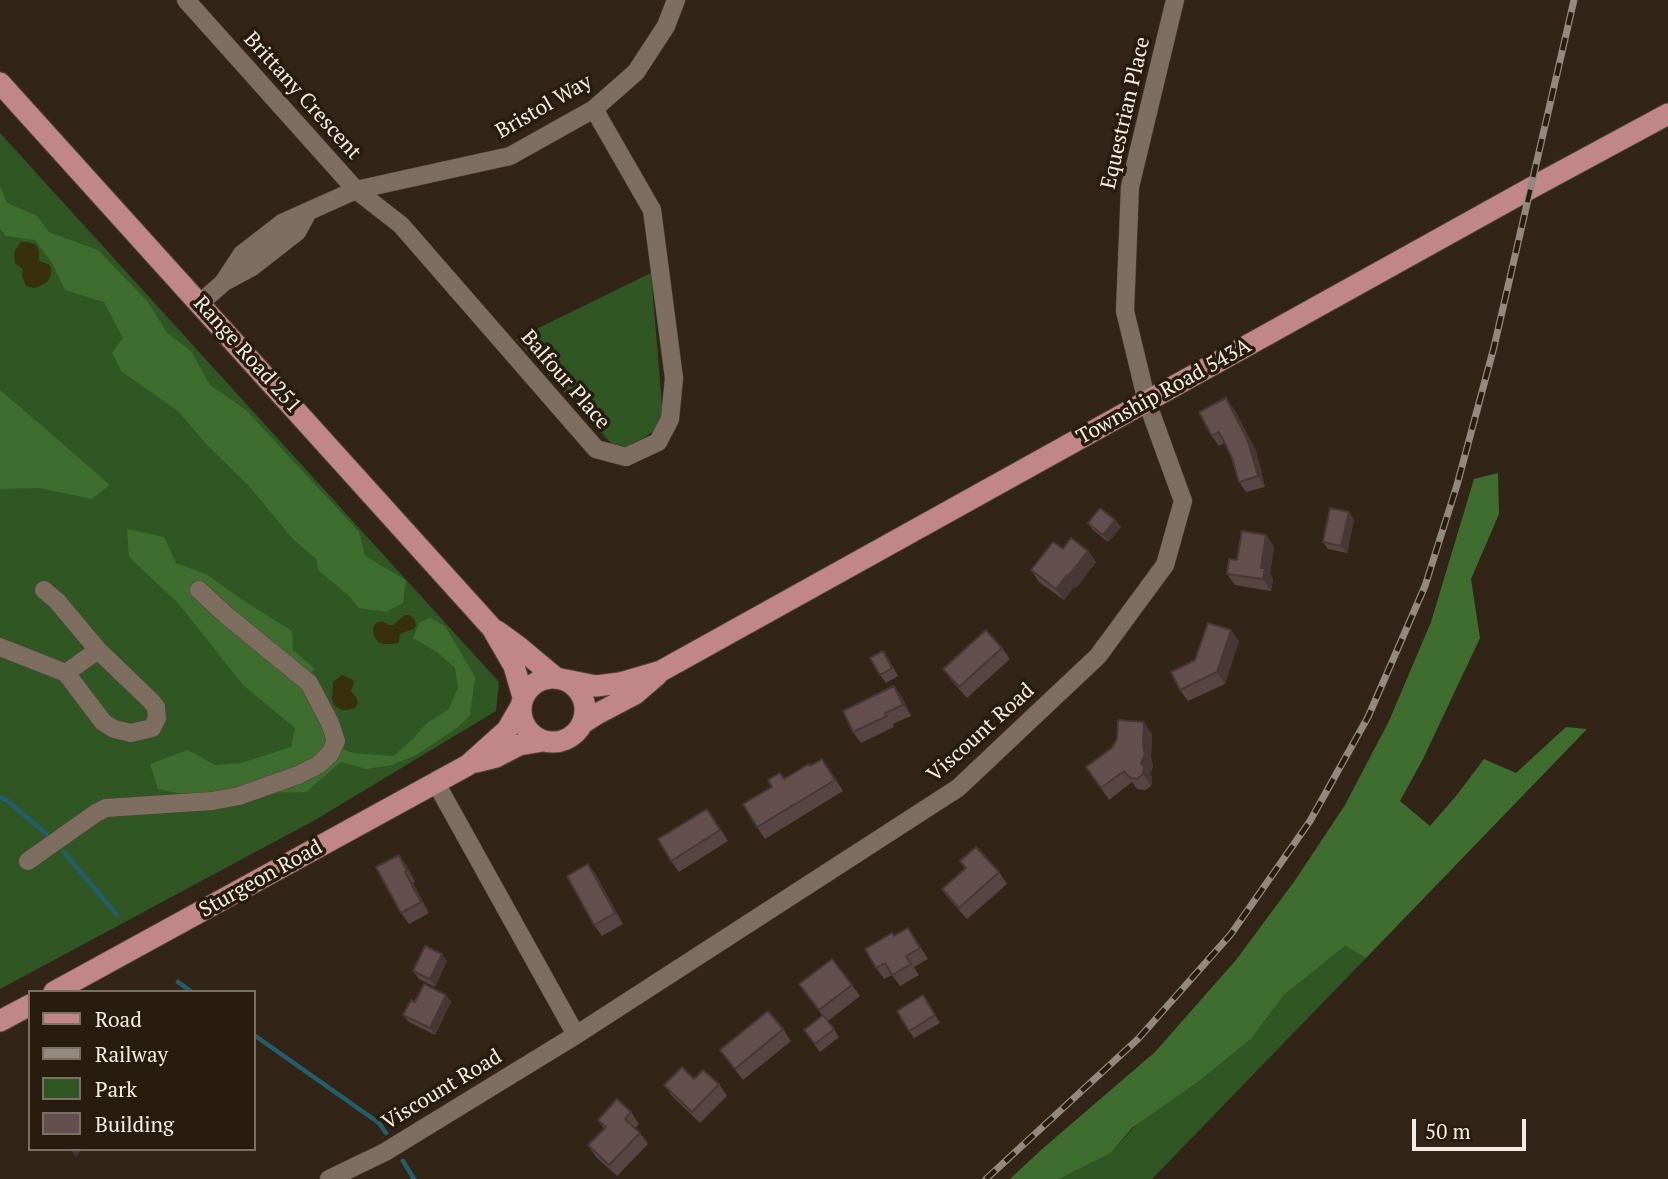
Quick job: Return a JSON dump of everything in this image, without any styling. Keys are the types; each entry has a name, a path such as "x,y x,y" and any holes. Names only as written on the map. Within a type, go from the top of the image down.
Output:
{"main road":[{"name":"Range Road 251","path":"0,83 492,628 514,666 522,701"},
{"name":"Township Road 543A","path":"583,723 635,694 661,671 1668,114"},
{"name":"Range Road 251","path":"492,628 561,679"},
{"name":"Township Road 543A","path":"561,679 596,686 620,683 661,671"},
{"path":"546,678 561,679 575,685 581,693 586,713 583,723 571,738 553,743 543,741 533,736 526,728 521,717 522,701 529,688 537,682 546,678"},
{"name":"Sturgeon Road","path":"58,990 468,765 507,730 522,701"},
{"name":"Sturgeon Road","path":"468,765 496,757 519,745 543,741"},
{"path":"0,1021 28,1006"}],"street":[{"name":"Brittany Crescent","path":"186,0 356,190"},
{"name":"Bristol Way","path":"200,303 223,283 252,267 297,232 308,212 356,190 510,156 594,109 636,72 666,26 676,0"},
{"name":"Equestrian Place","path":"1147,402 1125,311 1130,187 1175,0"},
{"name":"Balfour Place","path":"356,190 401,225 596,449 626,457 657,442 670,419 674,379 652,209 594,109"},
{"name":"Viscount Road","path":"330,1179 385,1152 576,1035 958,788 1098,656 1165,565 1184,501 1147,402"},
{"path":"0,647 66,673 103,722 114,729 131,733 152,729 157,718 156,707 98,650 57,601 44,590"},
{"path":"28,861 106,808 212,801 239,796 298,775 318,765 330,754 336,741 330,723 309,683 199,590"},
{"path":"66,673 98,650"},
{"path":"436,783 576,1035"}],"green space":[{"path":"0,133 499,682 496,711 315,820 0,989"},
{"path":"0,186 7,203 37,216 49,232 98,250 148,302 167,333 191,351 210,385 246,410 359,532 365,556 406,580 403,603 386,612 359,608 347,594 319,571 316,559 293,539 248,485 206,444 179,412 121,371 112,353 123,338 104,302 65,290 52,263 35,240 6,236 0,229"},
{"path":"651,273 663,417 658,428 626,447 612,444 516,339"},
{"path":"0,390 110,485 92,499 39,488 0,489"},
{"path":"1498,473 1499,514 1471,579 1480,638 1423,759 1400,801 1430,826 1484,759 1516,773 1566,727 1587,729 1366,958 1345,946 1284,995 1251,1039 1198,1082 1132,1128 1111,1153 1059,1179 1010,1179 1155,1052 1236,960 1296,879 1345,805 1389,721 1431,622 1474,479"},
{"path":"127,529 164,537 176,563 206,574 292,631 293,650 315,669 299,683 314,701 324,734 339,748 353,753 394,756 427,723 448,710 458,688 455,668 437,652 413,638 419,623 430,618 445,626 475,677 470,715 458,727 418,754 392,765 366,769 341,762 306,792 188,795 158,789 150,764 188,750 215,765 241,763 291,747 295,728 243,685 178,603 129,557"},
{"path":"1345,946 1366,958 1152,1179 1059,1179 1111,1153 1137,1124 1198,1082 1251,1039 1284,995"}],"sand":[{"path":"21,242 36,245 39,261 51,267 47,282 40,286 26,286 23,270 15,263 15,250"},
{"path":"405,615 415,620 414,629 400,634 399,642 395,644 378,642 373,628 376,623 382,621 393,625"},
{"path":"342,675 353,680 351,691 358,703 349,710 335,706 332,700 333,682"}],"building":[{"path":"1226,398 1248,441 1258,476 1239,482 1232,458 1219,432 1212,436 1199,412"},
{"path":"1100,508 1115,520 1103,535 1088,523"},
{"path":"1330,508 1349,512 1341,546 1323,542"},
{"path":"1242,531 1266,535 1261,568 1265,568 1263,579 1227,574 1229,559 1237,560"},
{"path":"1071,538 1088,551 1056,589 1031,570 1053,542 1063,549"},
{"path":"1208,623 1231,630 1217,672 1180,690 1171,672 1195,660"},
{"path":"986,630 1002,648 959,687 943,669"},
{"path":"883,651 892,668 880,675 870,658"},
{"path":"894,686 903,705 853,732 843,711"},
{"path":"1118,720 1144,722 1145,754 1141,763 1144,766 1143,774 1137,779 1129,777 1124,771 1101,788 1086,767 1112,748 1117,739"},
{"path":"822,759 835,780 757,827 743,804 772,787 768,780 780,773 784,779"},
{"path":"707,809 720,830 671,861 658,839"},
{"path":"976,847 999,872 959,908 942,889 966,868 960,861"},
{"path":"399,855 421,902 401,913 376,867"},
{"path":"588,864 615,913 594,925 567,876"},
{"path":"908,928 920,948 906,956 911,964 892,975 885,963 876,968 865,949 892,933 894,936"},
{"path":"425,946 442,954 430,979 413,971"},
{"path":"832,959 852,985 819,1010 799,984"},
{"path":"424,984 446,995 430,1028 403,1015 411,1000 415,1002"},
{"path":"923,995 935,1015 909,1031 897,1011"},
{"path":"768,1011 783,1029 735,1069 720,1050"},
{"path":"823,1015 834,1029 815,1044 804,1030"},
{"path":"682,1067 694,1079 703,1070 719,1084 692,1112 664,1085"},
{"path":"617,1099 631,1112 625,1119 640,1133 609,1165 588,1145 606,1127 598,1120"}],"waterway":[{"path":"0,797 50,837"},
{"path":"64,852 116,914"},
{"path":"178,982 189,990"},
{"path":"256,1036 379,1123 386,1133"},
{"path":"403,1161 414,1179"}],"railway":[{"path":"986,1179 1138,1039 1231,934 1310,821 1368,717 1425,586 1457,485 1494,347 1574,0"}]}
